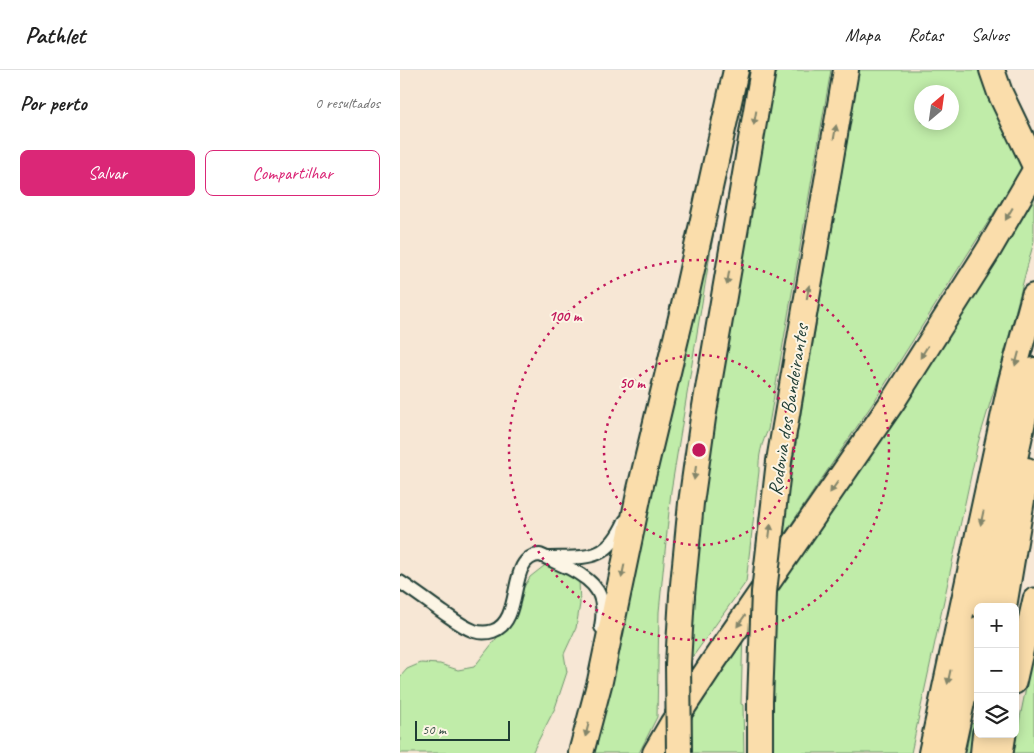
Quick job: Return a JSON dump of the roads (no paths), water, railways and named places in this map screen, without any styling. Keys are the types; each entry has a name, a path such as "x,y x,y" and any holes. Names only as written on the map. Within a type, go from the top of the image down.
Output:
{"highway":[{"path":"581,753 600,681 640,489 687,291 736,70"},
{"path":"679,753 678,664 682,595 691,503 703,418 763,70"},
{"name":"Rodovia dos Bandeirantes","path":"760,753 760,702 765,584 778,461 846,70"},
{"path":"992,70 1000,93 1034,164"},
{"path":"656,753 672,724 713,662 893,401 1034,172"},
{"path":"931,753 1011,381 1034,296"},
{"path":"984,603 1034,370"},
{"path":"1005,603 1034,432"},
{"path":"1019,665 1034,599"},
{"path":"950,753 974,647"},
{"path":"983,753 985,738"},
{"path":"1002,753 1004,738"}],"street":[{"path":"400,582 464,627 480,633 501,627 509,615 524,563 534,556 547,558 585,557 604,551 616,538 640,489"},
{"path":"547,558 589,579 599,593 602,620 596,662 600,681"}]}
